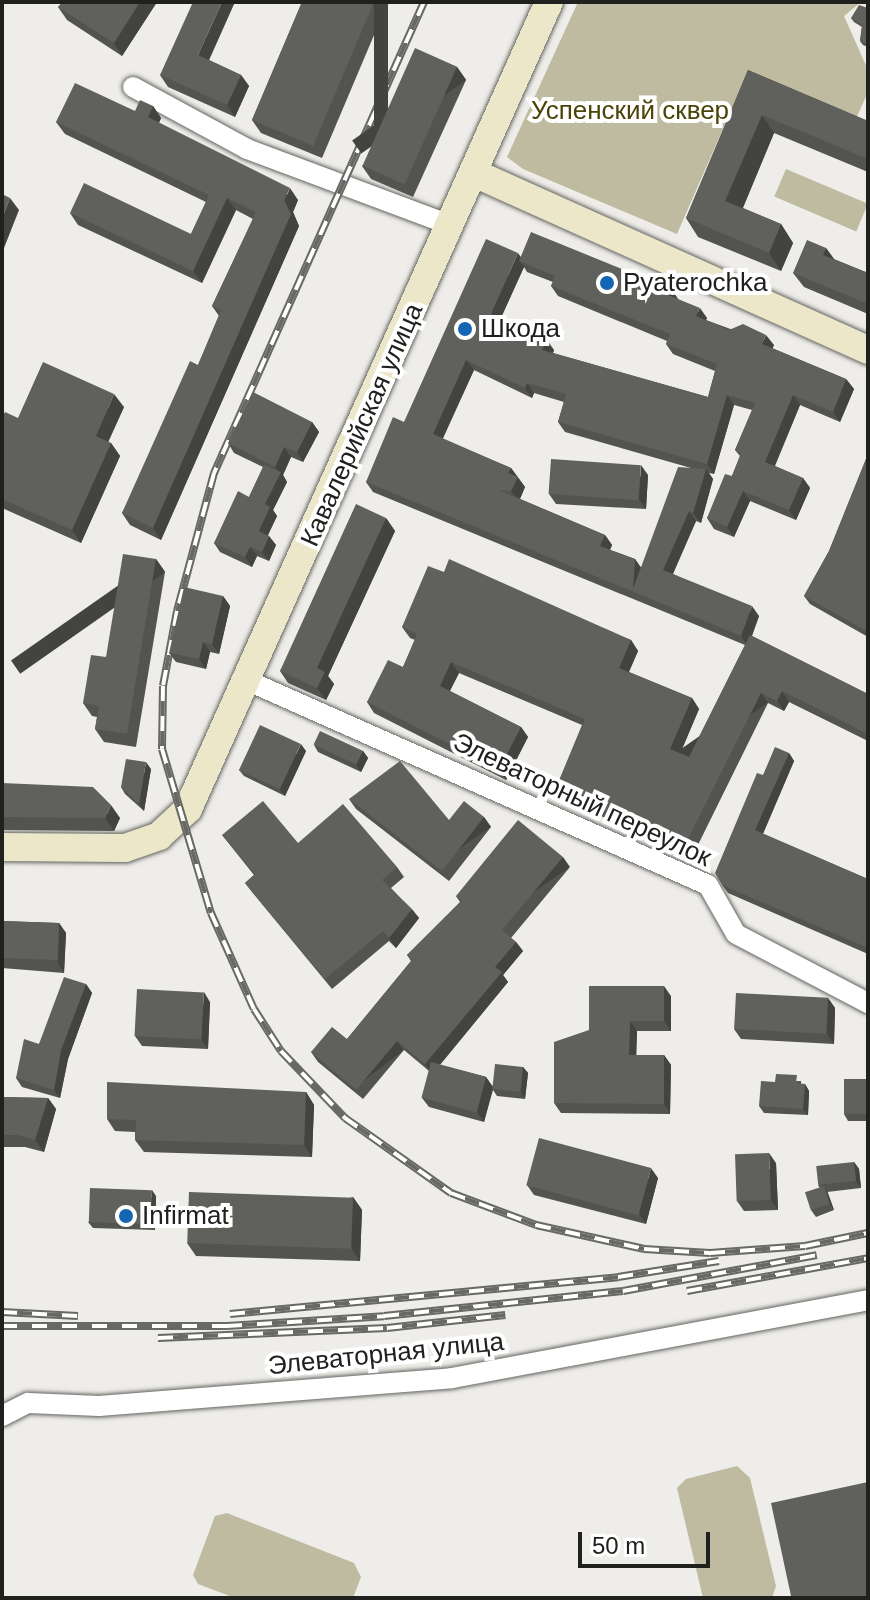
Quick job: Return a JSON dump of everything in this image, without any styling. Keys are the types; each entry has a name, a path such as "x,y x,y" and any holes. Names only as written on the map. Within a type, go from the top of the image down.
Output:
{"street":[{"name":"Кавалерийская улица","path":"2,847 109,850 159,836 192,803 549,2"},
{"path":"133,87 247,149 450,225"},
{"path":"474,173 868,350"},
{"name":"Элеваторный переулок","path":"246,680 708,885 736,934 868,1003"},
{"name":"Элеваторная улица","path":"2,1416 28,1403 99,1406 452,1378 868,1300"}],"green space":[{"name":"Успенский сквер","path":"578,2 861,2 844,16 868,70 868,92 855,121 746,76 677,234 523,169 507,157"},
{"path":"786,169 868,204 856,231 774,197"},
{"path":"737,1466 750,1478 776,1586 772,1598 703,1598 677,1488 686,1479"},
{"path":"227,1513 354,1563 361,1577 353,1598 235,1598 198,1584 193,1575 215,1516"}],"building":[{"path":"62,2 140,2 114,43 58,7"},
{"path":"193,2 222,2 198,55 241,75 227,105 160,75"},
{"path":"302,2 374,2 313,146 252,120"},
{"path":"859,5 868,8 868,45 860,41 862,25 851,18"},
{"path":"415,48 457,67 405,185 363,166"},
{"path":"748,70 868,121 868,159 762,115 725,201 781,224 769,253 686,218"},
{"path":"75,83 135,111 140,100 153,106 148,117 290,188 284,200 291,214 153,528 122,513 190,361 198,365 221,310 212,306 256,212 227,198 193,271 70,213 84,183 191,234 209,195 56,122"},
{"path":"2,194 10,198 2,218"},
{"path":"531,232 671,289 668,295 700,308 696,316 729,330 743,324 766,335 762,344 846,379 833,412 793,395 765,462 803,478 789,510 743,491 727,527 707,518 725,474 732,476 741,453 735,450 755,403 727,395 707,464 558,422 566,394 527,383 525,388 466,360 433,434 511,468 508,473 518,477 511,491 499,490 605,535 600,546 635,559 633,589 678,467 706,469 693,513 689,511 663,570 752,606 741,636 366,482 393,417 404,422 486,239 518,253 491,314 547,340 542,350 708,397 717,364 666,344 670,334 551,286 555,276 519,261"},
{"path":"807,240 826,248 823,255 868,273 868,304 793,273"},
{"path":"43,362 114,394 96,436 111,443 72,530 2,499 2,418 5,412 18,418"},
{"path":"253,392 312,422 297,452 284,447 275,467 228,443"},
{"path":"868,454 868,632 804,596 829,551"},
{"path":"551,459 641,465 638,500 549,494"},
{"path":"264,465 281,472 265,504 270,507 259,531 269,536 262,552 250,547 245,557 214,543 238,491 249,497"},
{"path":"356,504 386,518 317,668 325,672 317,688 280,671"},
{"path":"123,554 156,559 127,734 95,729 99,706 83,703 91,655 106,657"},
{"path":"449,559 631,640 619,668 692,698 670,749 689,757 750,635 868,694 868,734 782,691 777,701 761,693 684,847 556,788 585,719 451,662 440,686 521,727 499,769 367,702 388,660 403,667 417,634 402,627 428,566 444,572"},
{"path":"184,587 223,596 212,644 203,642 199,659 169,653"},
{"path":"260,725 301,744 280,789 239,770"},
{"path":"320,731 363,751 356,764 314,745"},
{"path":"775,747 789,753 755,830 868,879 868,948 722,885 715,873 757,773 763,775"},
{"path":"126,759 146,762 139,804 121,787"},
{"path":"400,761 449,820 464,801 484,817 442,871 349,799"},
{"path":"2,783 93,787 111,805 105,818 2,817"},
{"path":"263,801 298,843 343,804 397,867 382,880 412,909 389,938 383,931 325,979 245,883 255,874 222,835"},
{"path":"518,820 563,857 502,930 516,942 495,967 502,972 425,1064 397,1041 356,1090 311,1052 332,1027 347,1039 412,960 407,955 462,901 456,896"},
{"path":"2,921 59,923 58,960 2,958"},
{"path":"64,977 86,984 61,1050 54,1090 16,1078 24,1039 39,1044"},
{"path":"589,986 664,986 664,1021 630,1021 629,1055 664,1055 664,1104 554,1103 554,1042 589,1030"},
{"path":"137,989 204,993 201,1039 135,1036"},
{"path":"736,993 828,998 826,1034 734,1029"},
{"path":"431,1062 486,1077 476,1112 421,1098"},
{"path":"495,1064 523,1067 520,1092 492,1089"},
{"path":"776,1074 797,1075 796,1083 805,1084 803,1109 759,1106 761,1081 775,1082"},
{"path":"844,1079 868,1079 868,1114 844,1114"},
{"path":"107,1082 306,1092 304,1145 135,1140 136,1120 107,1119"},
{"path":"2,1097 48,1098 35,1140 2,1135"},
{"path":"539,1138 651,1168 638,1215 526,1185"},
{"path":"769,1153 771,1200 737,1201 735,1154"},
{"path":"854,1162 856,1181 818,1185 816,1166"},
{"path":"824,1186 830,1204 811,1210 805,1192"},
{"path":"90,1188 152,1190 151,1224 89,1222"},
{"path":"189,1192 353,1198 351,1249 187,1243"},
{"path":"868,1482 868,1598 784,1598 791,1596 771,1503"}],"railway":[{"path":"424,2 214,473 177,611 163,686 162,749 211,913 254,1009 281,1051 345,1118 451,1193 536,1225 644,1249 710,1253 805,1246 868,1233"},
{"path":"2,1326 227,1326 384,1316 623,1291 817,1255"},
{"path":"687,1291 868,1258"},
{"path":"230,1314 618,1277 719,1261"},
{"path":"2,1312 78,1316"},
{"path":"158,1338 387,1328 505,1315"}],"place":[{"name":"Pyaterochka","path":"607,283"},
{"name":"Шкода","path":"465,329"},
{"name":"Infirmat","path":"126,1216"}]}
